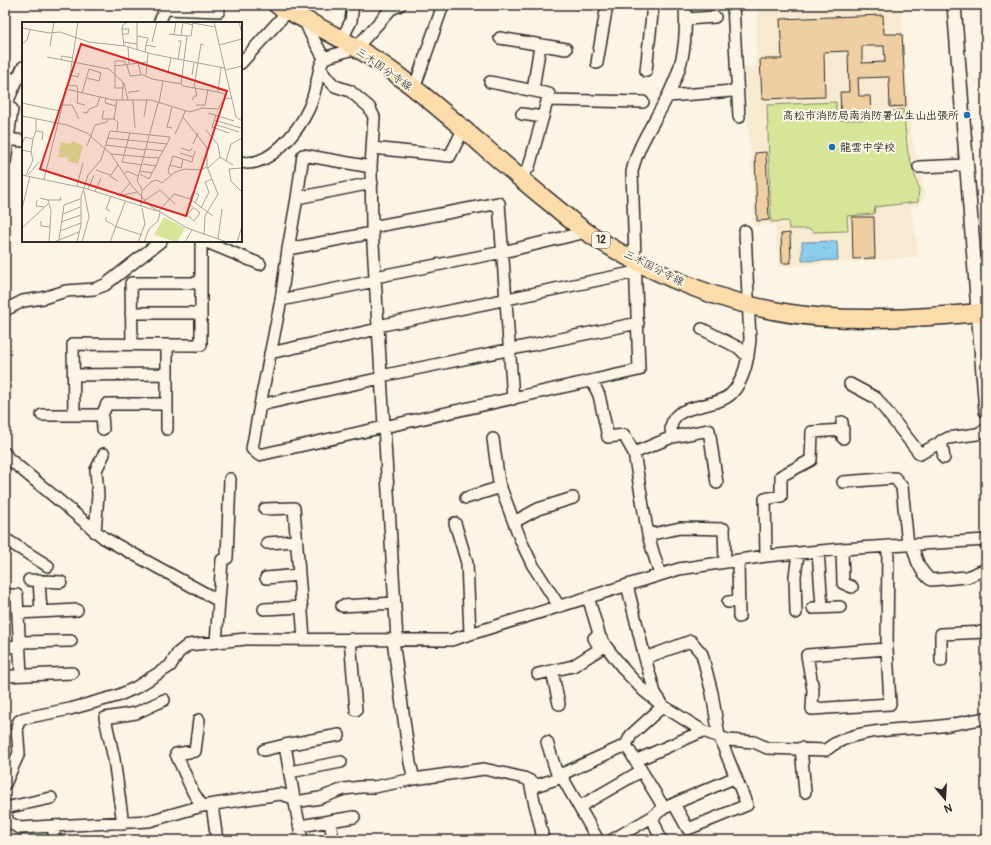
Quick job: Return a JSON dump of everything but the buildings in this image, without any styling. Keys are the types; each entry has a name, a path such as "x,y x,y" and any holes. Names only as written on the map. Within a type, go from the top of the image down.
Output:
{"main road":[{"name":"三木国分寺線","path":"292,10 395,73 584,230 635,266 682,283 749,304 773,310 819,317 860,319 912,318 982,312"}],"street":[{"path":"348,44 353,5"},
{"path":"242,162 253,162 265,158 277,150 300,124 309,108 316,90 322,62 348,44 391,9 400,5"},
{"path":"414,89 443,5"},
{"path":"597,63 607,5"},
{"path":"646,71 653,5"},
{"path":"370,167 303,155 281,300 252,449 259,455 639,370 632,172 635,156 678,75 684,55 686,19 685,5"},
{"path":"733,5 739,117"},
{"path":"954,5 976,298 982,312 986,411"},
{"path":"159,22 166,7 218,12"},
{"path":"242,62 292,10 310,33 322,62 325,76 335,86 350,91 369,107 374,117 370,167 372,183 372,230 395,603 395,640 410,763 414,779"},
{"path":"686,19 715,17"},
{"path":"500,38 566,50"},
{"path":"533,90 540,45"},
{"path":"5,162 11,108 17,81 22,69"},
{"path":"5,76 17,81"},
{"path":"490,82 549,94 529,167 520,178"},
{"path":"668,96 734,91"},
{"path":"547,100 643,102"},
{"path":"522,114 543,117"},
{"path":"372,148 450,156 463,130"},
{"path":"8,139 22,141"},
{"path":"919,167 966,165"},
{"path":"296,198 372,183"},
{"path":"288,249 499,203 513,399"},
{"path":"281,300 502,252 578,234 584,230"},
{"path":"672,437 670,426 674,417 681,412 723,400 732,393 742,377 748,357 750,340 746,231"},
{"path":"5,310 23,301 43,298 66,291 94,289 105,285 160,242"},
{"path":"74,414 73,344 201,345 201,242"},
{"path":"206,242 260,264"},
{"path":"270,353 506,300 635,266"},
{"path":"124,270 130,278 131,283 132,344"},
{"path":"131,283 201,282"},
{"path":"131,313 201,313"},
{"path":"260,405 381,377 638,323"},
{"path":"702,329 739,348 748,357"},
{"path":"167,345 167,429"},
{"path":"74,375 166,374"},
{"path":"592,381 599,395 608,437 624,435 634,453 648,535 660,575"},
{"path":"850,384 876,398 920,454 941,441 977,434 986,430"},
{"path":"103,429 102,415 107,404 166,404"},
{"path":"42,415 102,415"},
{"path":"634,453 672,437 709,430 717,483"},
{"path":"766,556 761,499 786,495 781,476 811,460 812,432 843,430"},
{"path":"493,440 501,487 514,522 532,564 560,606"},
{"path":"941,441 944,458"},
{"path":"5,453 8,458 95,532 219,602"},
{"path":"95,532 98,494 96,470 104,454"},
{"path":"843,482 895,478 902,487 910,544 917,564 924,575 931,580 967,577 986,569"},
{"path":"216,642 222,560 228,558 230,479"},
{"path":"466,498 501,487"},
{"path":"514,522 538,510 573,498"},
{"path":"265,509 294,508 304,639"},
{"path":"455,523 467,563 470,634"},
{"path":"648,535 680,528 724,529 725,562"},
{"path":"5,539 48,566"},
{"path":"5,784 19,753 17,727 19,721 25,718 70,709 117,696 135,688 170,666 178,653 188,646 216,642 304,639 451,640 680,569 766,556 798,554 842,548 986,540"},
{"path":"267,543 296,541"},
{"path":"887,649 807,655 813,690 812,709 890,704 887,649 888,546"},
{"path":"842,548 843,583 852,587"},
{"path":"818,551 818,608 840,607"},
{"path":"796,613 795,576 798,554"},
{"path":"738,560 733,602 739,617"},
{"path":"266,578 299,576"},
{"path":"41,612 34,580 61,582"},
{"path":"627,585 644,658 655,694 663,706"},
{"path":"5,595 17,595 21,676"},
{"path":"538,674 573,666 600,649 595,641 585,598"},
{"path":"585,598 600,637 605,645 625,671 644,691 663,706 704,731 728,740 754,742 767,748 826,750 833,743 852,736 901,729 933,727 986,718"},
{"path":"342,606 395,603"},
{"path":"264,609 302,607"},
{"path":"18,613 77,610"},
{"path":"941,661 941,634 986,632"},
{"path":"350,640 356,710"},
{"path":"5,647 19,644 71,641"},
{"path":"626,745 638,766 688,829 747,805 719,736 712,693 702,654 691,641 644,658"},
{"path":"552,671 559,704"},
{"path":"5,676 72,673"},
{"path":"122,824 114,759 105,718 136,713 164,700"},
{"path":"51,798 5,809 8,822 20,828 70,824 122,824 149,821 207,805 280,794 295,800 320,798 344,789 361,787 374,788 414,779 484,769 530,781 538,785 562,776 626,745 631,735 663,706"},
{"path":"198,720 195,752 176,754 192,792 207,805 217,840"},
{"path":"579,807 638,766 704,731"},
{"path":"264,750 339,735"},
{"path":"547,742 556,771 562,776 598,840"},
{"path":"285,746 302,840"},
{"path":"801,748 805,792"},
{"path":"290,772 341,762"},
{"path":"612,840 652,818 669,806 736,777"},
{"path":"530,781 534,806 541,824 544,840"},
{"path":"300,826 354,817"},
{"path":"652,818 661,840"},
{"path":"330,821 333,840"},
{"path":"53,826 55,840"}],"shaded area":[{"name":"龍雲中学校","path":"757,5 901,5 911,133 925,196 919,205 911,207 919,257 778,267 775,225 753,226 754,201 744,68 756,67"}],"green space":[{"path":"836,102 836,120 869,120 887,112 903,109 908,153 919,189 918,202 875,207 874,214 847,216 848,231 813,232 810,229 789,229 788,221 771,222 767,105"}],"water":[{"path":"837,241 838,260 802,261 802,242"}],"place":[{"name":"高松市消防局南消防署仏生山出張所","path":"967,115"},
{"name":"龍雲中学校","path":"832,147"}]}
